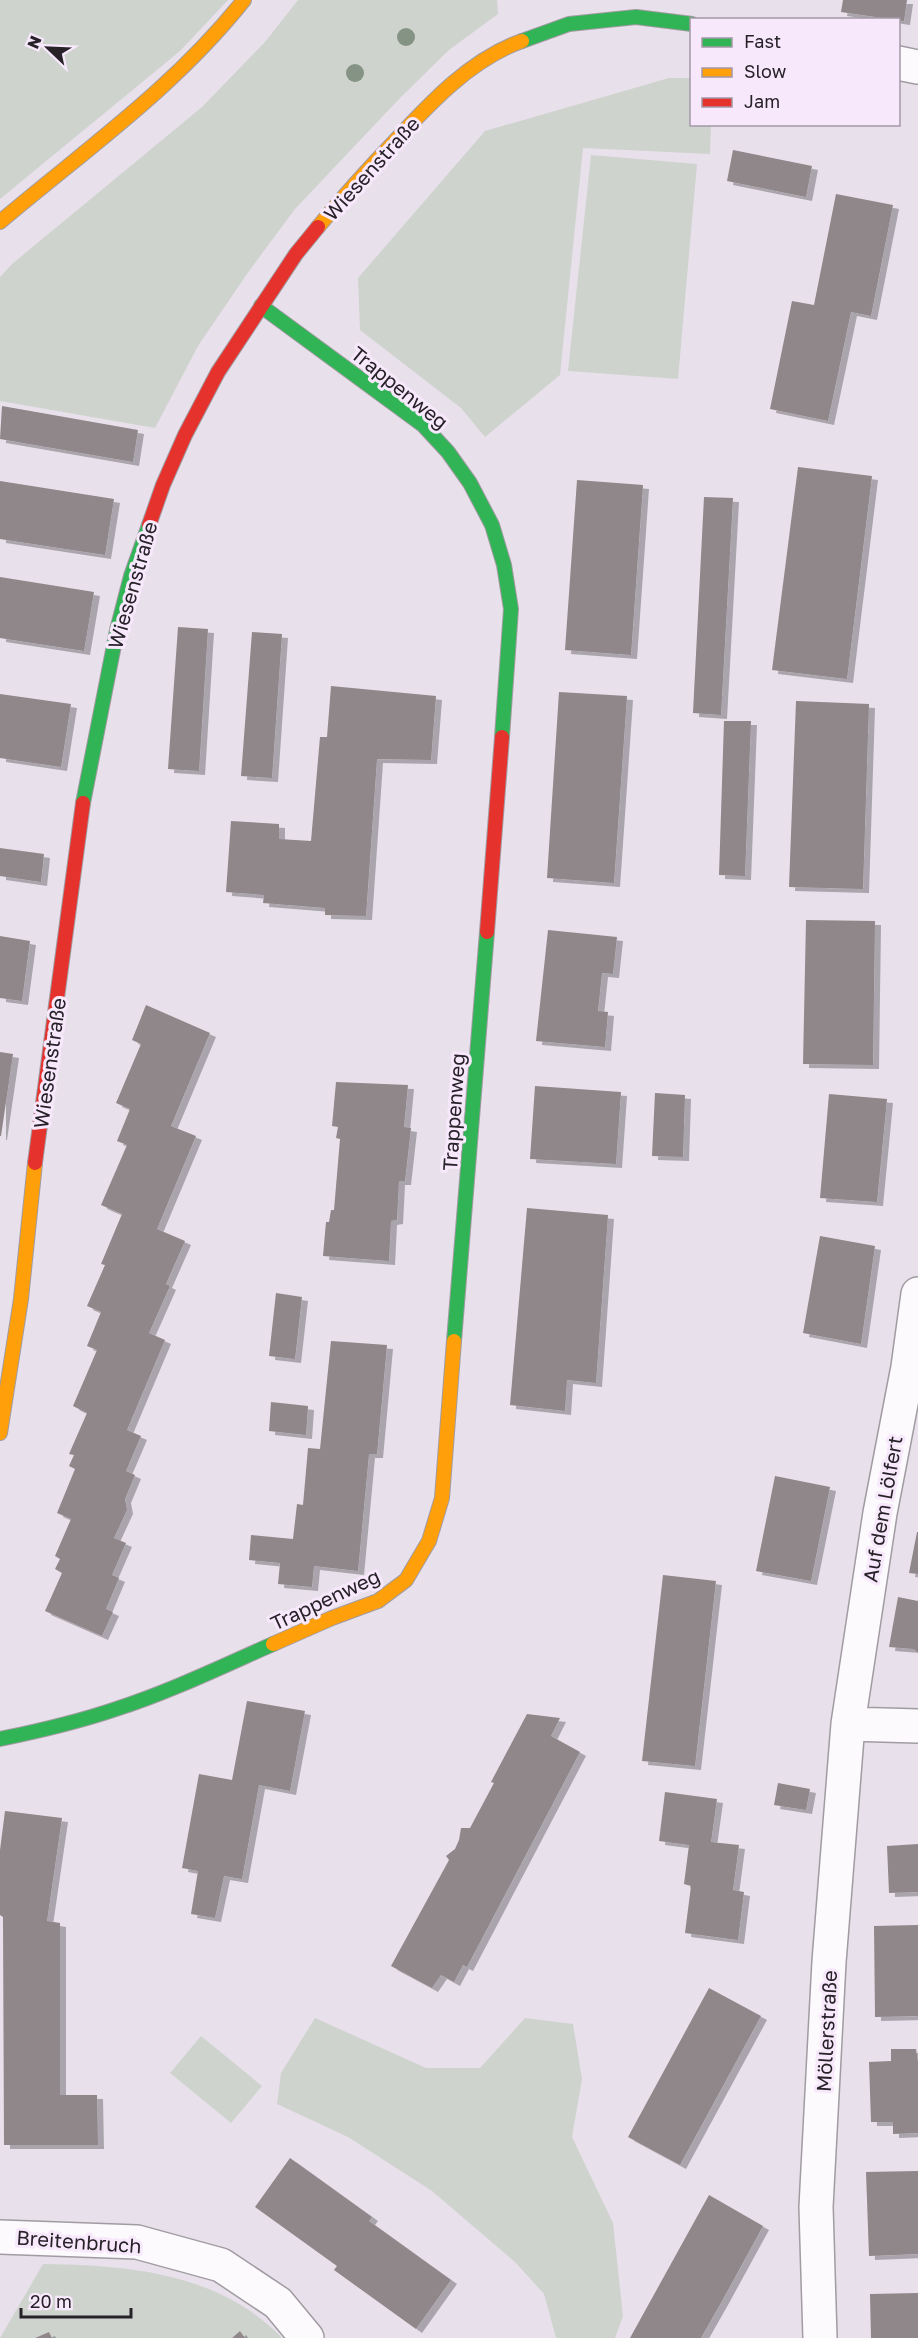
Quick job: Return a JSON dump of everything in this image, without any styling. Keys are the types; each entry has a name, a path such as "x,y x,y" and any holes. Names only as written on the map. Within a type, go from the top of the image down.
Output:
{"main road":[{"path":"0,222 148,101 225,26 244,0"},
{"name":"Wiesenstraße","path":"0,1433 21,1299 32,1188 83,798 117,630 131,576 166,477 218,372 296,254 347,191 432,101 477,65 515,43 569,24 636,17 690,24"},
{"name":"Trappenweg","path":"0,1738 49,1729 117,1709 197,1678 378,1600 406,1580 429,1541 442,1498 511,609 504,566 492,525 470,483 448,452 423,425 261,306"}],"street":[{"path":"900,63 918,67"},
{"name":"Auf dem Lölfert","path":"848,1724 880,1513 908,1367 918,1294"},
{"path":"848,1724 918,1726"},
{"name":"Möllerstraße","path":"820,2338 816,2207 829,1962 848,1724"},
{"name":"Breitenbruch","path":"0,2237 137,2242 221,2265 278,2303 307,2338"}],"shaded area":[{"path":"0,0 228,0 180,51 0,199"},
{"path":"298,0 497,0 498,14 449,50 295,209 198,346 155,428 0,401 0,277 12,264 202,107 265,42"},
{"path":"669,78 690,78 690,126 711,126 710,154 583,148 560,375 485,437 461,408 360,330 358,278 485,131"},
{"path":"591,155 697,164 678,379 568,371"},
{"path":"315,2018 426,2068 480,2068 525,2018 573,2024 582,2079 572,2137 613,2223 623,2316 615,2338 556,2338 544,2294 516,2263 432,2191 348,2137 277,2104 281,2073"},
{"path":"201,2036 262,2086 231,2123 170,2073"},
{"path":"43,2264 140,2271 202,2286 230,2299 257,2316 282,2338 245,2338 240,2331 232,2338 52,2338 49,2332 35,2338 0,2338"}],"building":[{"path":"843,0 907,0 904,21 900,20 900,18 841,12"},
{"path":"733,150 812,166 806,197 727,181"},
{"path":"836,194 893,205 871,316 851,312 828,421 770,409 792,301 814,305"},
{"path":"2,406 138,430 133,462 0,439"},
{"path":"798,467 872,476 847,679 772,670"},
{"path":"577,480 643,485 631,655 565,650"},
{"path":"0,481 114,499 105,555 0,539"},
{"path":"704,497 733,498 721,715 693,713"},
{"path":"0,577 94,592 84,651 0,638"},
{"path":"178,627 208,629 199,771 168,769"},
{"path":"252,632 282,634 272,778 241,776"},
{"path":"331,686 436,696 431,760 377,759 366,916 325,915 325,908 263,903 264,895 226,892 231,821 279,824 279,839 311,841 320,737 327,737"},
{"path":"559,692 627,696 614,883 547,878"},
{"path":"0,694 71,704 61,767 0,758"},
{"path":"796,701 869,704 863,889 789,887"},
{"path":"724,721 751,721 745,876 719,875"},
{"path":"0,848 44,854 41,882 0,876"},
{"path":"806,920 875,921 873,1065 803,1064"},
{"path":"548,930 617,937 613,974 602,973 598,1011 608,1012 605,1047 536,1041"},
{"path":"0,936 30,941 22,1001 0,998"},
{"path":"146,1005 210,1033 171,1126 196,1136 157,1229 185,1241 166,1284 170,1286 149,1333 165,1340 127,1430 141,1436 126,1471 135,1475 125,1499 127,1510 114,1538 126,1543 112,1575 119,1578 106,1609 113,1612 102,1636 45,1611 62,1573 55,1569 60,1559 55,1556 71,1519 57,1513 75,1469 69,1466 74,1455 69,1454 87,1413 73,1406 97,1350 87,1346 101,1312 87,1306 105,1265 101,1264 122,1214 101,1205 127,1145 117,1141 130,1109 116,1103 141,1044 132,1040"},
{"path":"0,1052 13,1054 1,1136 0,1136"},
{"path":"336,1082 408,1085 404,1127 411,1128 405,1181 399,1181 397,1220 391,1221 389,1261 323,1256 326,1222 329,1222 331,1210 334,1210 340,1139 336,1138 338,1127 332,1126"},
{"path":"535,1086 621,1092 616,1164 530,1159"},
{"path":"655,1093 685,1095 683,1157 652,1156"},
{"path":"829,1094 887,1099 877,1202 820,1198"},
{"path":"527,1208 608,1215 596,1383 567,1380 565,1411 510,1405"},
{"path":"820,1236 875,1246 861,1344 803,1333"},
{"path":"276,1293 302,1297 295,1359 269,1356"},
{"path":"331,1341 387,1345 377,1454 369,1454 358,1571 314,1566 312,1587 278,1584 280,1563 249,1560 251,1535 293,1539 297,1504 303,1505 308,1448 320,1449"},
{"path":"271,1402 308,1406 306,1435 269,1431"},
{"path":"775,1476 830,1487 811,1581 756,1571"},
{"path":"918,1532 918,1574 909,1573"},
{"path":"663,1575 716,1581 695,1766 642,1761"},
{"path":"898,1597 918,1601 918,1653 914,1649 889,1647"},
{"path":"247,1701 305,1711 290,1791 259,1785 242,1879 224,1876 215,1918 191,1914 198,1871 182,1868 199,1774 232,1780"},
{"path":"527,1714 560,1718 551,1736 580,1752 467,1967 463,1965 454,1982 441,1975 432,1988 391,1966 449,1860 446,1856 455,1849 461,1828 470,1828"},
{"path":"778,1783 810,1789 806,1810 774,1805"},
{"path":"665,1792 717,1799 711,1842 739,1845 733,1890 744,1892 738,1940 685,1933 691,1886 684,1884 689,1845 659,1841"},
{"path":"5,1811 62,1818 47,1921 60,1923 60,2095 97,2095 98,2145 4,2145 3,1917 0,1915 0,1850"},
{"path":"918,1844 918,1892 889,1893 887,1846"},
{"path":"918,1925 918,2016 875,2017 874,1926"},
{"path":"709,1988 761,2016 680,2165 628,2137"},
{"path":"891,2049 916,2049 918,2133 893,2134 893,2122 871,2122 869,2062 891,2061"},
{"path":"290,2158 372,2217 369,2221 451,2280 416,2329 334,2270 337,2266 255,2207"},
{"path":"918,2171 918,2254 869,2256 866,2172"},
{"path":"709,2195 763,2226 722,2301 701,2338 630,2338"},
{"path":"918,2293 918,2338 871,2338 870,2294"},
{"path":"240,2331 245,2338 232,2338"},
{"path":"49,2332 52,2338 35,2338"}],"traffic: fast":[{"path":"522,41 569,24 636,17 690,24"},
{"path":"261,306 423,425 448,452 470,483 492,525 504,565 511,609 502,737"},
{"path":"83,803 117,630 131,576 149,525"},
{"path":"454,1341 487,932"},
{"path":"0,1739 102,1714 156,1695 273,1644"}],"traffic: slow":[{"path":"0,222 158,90 217,32 244,0"},
{"path":"318,227 408,127 452,84 486,59 522,41"},
{"path":"0,1433 21,1299 35,1163"},
{"path":"273,1644 378,1601 406,1580 429,1541 442,1498 454,1341"}],"traffic: jam":[{"path":"149,525 163,485 185,435 218,372 296,254 318,227"},
{"path":"487,932 502,737"},
{"path":"35,1163 83,803"}]}
